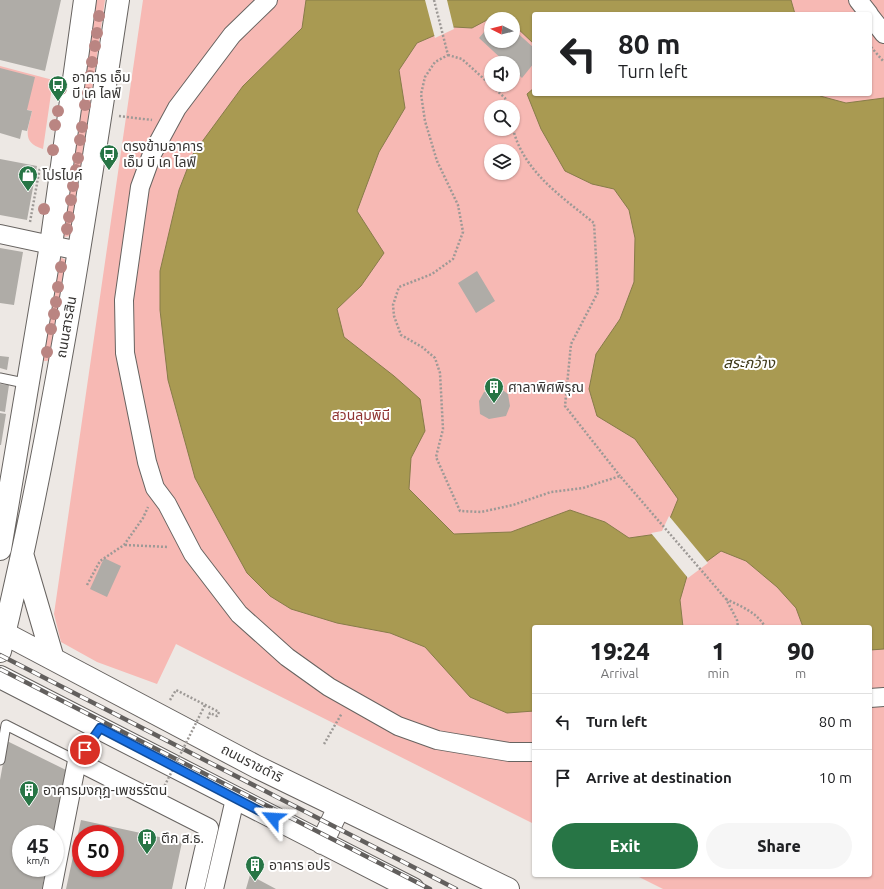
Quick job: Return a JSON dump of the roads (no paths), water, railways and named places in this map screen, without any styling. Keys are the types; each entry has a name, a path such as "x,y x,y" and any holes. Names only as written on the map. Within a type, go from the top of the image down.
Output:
{"street":[{"name":"ถนนสารสิน","path":"0,549 30,378 51,245 85,0"},
{"name":"ถนนสารสิน","path":"1,638 23,556 57,375 79,251 118,0"},
{"path":"268,0 232,36 181,102 152,154 140,187 124,300 125,353 147,462 155,488 167,504 192,554 239,614 287,657 329,687 398,726 437,740 509,752 532,752"},
{"path":"858,0 867,12"},
{"path":"872,19 884,34"},
{"path":"0,234 79,251"},
{"path":"30,378 44,385 50,383 57,375"},
{"path":"25,407 37,396 43,395 51,406"},
{"path":"23,556 54,659"},
{"name":"ถนนราชดำริ","path":"1,638 54,659 257,767 508,889"},
{"path":"0,676 235,799 413,889"},
{"path":"872,698 884,697"},
{"path":"52,889 77,761 209,828 195,889"},
{"path":"214,889 235,799"},
{"path":"322,843 339,807"}],"lane":[{"path":"0,378 30,378"},
{"path":"0,760 6,725 77,761 93,742 100,728"}],"water":[{"name":"สระกว้าง","path":"306,0 791,0 794,12 532,12 532,42 520,31 520,12 484,12 484,22 472,28 454,27 417,43 399,70 405,108 379,152 357,211 384,253 361,286 337,309 344,337 394,376 420,399 425,431 411,458 409,489 454,534 511,532 570,510 605,522 629,538 664,533 678,499 635,439 597,416 589,389 596,354 620,319 634,282 635,238 629,210 614,189 592,184 565,171 541,129 527,94 532,90 532,96 820,96 846,103 884,98 884,649 872,650 872,625 802,625 796,608 777,587 746,561 721,551 687,576 680,600 683,625 532,625 532,711 507,713 470,697 425,647 390,633 337,623 291,609 270,596 247,573 195,478 168,380 160,310 160,271 179,190 193,154 243,86 302,28"}],"railway":[{"path":"0,655 456,889"},
{"path":"0,669 430,889"}],"place":[{"name":"อาคาร เอ็ม บี เค ไลฟ์","path":"58,102"},
{"name":"ตรงข้ามอาคาร เอ็ม บี เค ไลฟ์","path":"109,171"},
{"name":"โปรไบค์","path":"28,192"},
{"name":"ศาลาพิศพิรุณ","path":"494,404"},
{"name":"อาคารมงกุฎ-เพชรรัตน","path":"29,807"},
{"name":"ตึก ส.ธ.","path":"147,855"},
{"name":"อาคาร อปร","path":"255,882"}],"park label":[{"name":"สวนลุมพินี","path":"361,415"}]}
